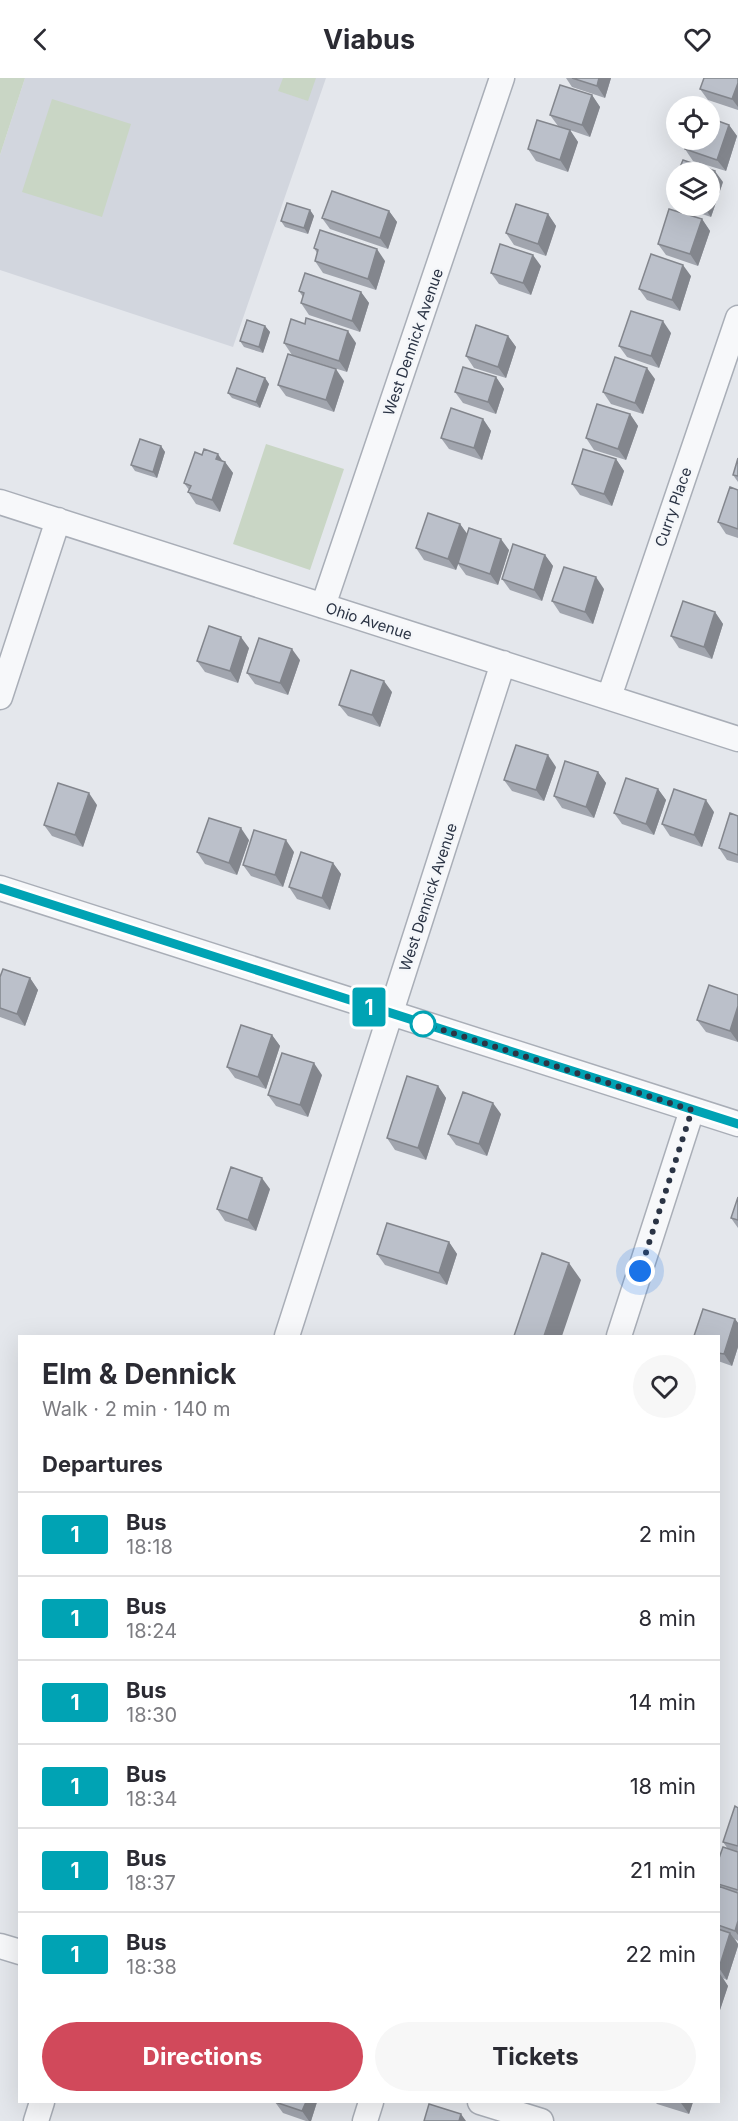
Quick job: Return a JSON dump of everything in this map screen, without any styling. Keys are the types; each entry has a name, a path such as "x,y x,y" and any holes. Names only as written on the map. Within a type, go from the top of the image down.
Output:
{"street":[{"name":"West Dennick Avenue","path":"323,606 502,78"},
{"name":"Curry Place","path":"609,697 738,318"},
{"name":"Ohio Avenue","path":"0,502 738,739"},
{"path":"0,697 58,520"},
{"name":"West Dennick Avenue","path":"286,1335 503,663"},
{"path":"0,888 738,1124"},
{"path":"619,1335 692,1110"},
{"path":"0,1946 18,1951"},
{"path":"36,2121 42,2103"},
{"path":"365,2121 371,2103"},
{"path":"483,2103 541,2121"}],"shaded area":[{"path":"25,78 326,78 233,347 0,270 0,155"}],"green space":[{"path":"0,78 25,78 0,155"},
{"path":"283,78 316,78 308,101 278,91"},
{"path":"52,99 131,124 102,217 22,192"},
{"path":"266,444 344,469 310,570 233,544"}],"building":[{"path":"572,78 599,78 597,86"},
{"path":"704,78 738,78 732,99 700,89"},
{"path":"560,85 592,95 582,125 550,115"},
{"path":"537,120 570,130 560,160 528,149"},
{"path":"720,122 729,125 717,160 688,150 720,150"},
{"path":"332,191 389,211 380,238 322,218"},
{"path":"287,203 310,210 304,228 281,221"},
{"path":"516,204 548,214 538,244 506,233"},
{"path":"667,216 692,216 702,219 690,254 658,244"},
{"path":"320,230 377,249 368,279 315,261 318,250 314,248"},
{"path":"500,244 533,255 523,283 491,273"},
{"path":"651,254 683,265 672,300 639,289"},
{"path":"305,273 361,292 352,321 301,303 304,293 299,291"},
{"path":"631,311 663,321 651,356 619,346"},
{"path":"306,318 348,331 339,361 284,343 291,319 305,324"},
{"path":"247,320 265,326 259,347 240,341"},
{"path":"476,325 508,336 498,367 466,356"},
{"path":"288,354 336,369 326,400 278,385"},
{"path":"615,357 647,368 635,403 603,392"},
{"path":"463,367 496,377 488,402 455,392"},
{"path":"237,368 265,378 256,402 228,393"},
{"path":"597,404 630,414 618,449 586,438"},
{"path":"451,408 483,419 474,448 441,438"},
{"path":"140,439 161,446 153,472 131,465"},
{"path":"204,449 218,454 216,459 225,462 212,500 188,492 191,486 184,483 195,452 202,455"},
{"path":"583,449 616,459 604,494 572,484"},
{"path":"738,458 738,476 733,475"},
{"path":"730,487 738,490 738,529 718,522"},
{"path":"428,513 460,524 448,559 416,548"},
{"path":"469,528 501,539 490,574 458,563"},
{"path":"513,544 545,555 534,590 502,579"},
{"path":"564,567 596,577 585,612 552,601"},
{"path":"683,601 715,612 704,647 671,636"},
{"path":"209,626 241,637 230,671 197,661"},
{"path":"259,638 292,649 280,683 247,673"},
{"path":"351,670 384,681 372,715 339,705"},
{"path":"516,745 548,755 536,790 504,780"},
{"path":"565,761 598,772 586,807 554,796"},
{"path":"626,778 658,789 646,824 614,813"},
{"path":"58,783 89,793 75,835 44,825"},
{"path":"674,789 706,800 694,835 662,824"},
{"path":"730,813 738,816 738,855 719,848"},
{"path":"209,818 241,828 229,863 197,852"},
{"path":"254,830 286,840 275,875 243,865"},
{"path":"301,852 333,863 322,898 289,887"},
{"path":"3,969 30,978 17,1014 0,1008 0,977"},
{"path":"709,985 738,995 738,1006 730,1031 697,1020"},
{"path":"241,1025 272,1035 258,1077 227,1067"},
{"path":"282,1053 314,1063 300,1105 268,1095"},
{"path":"407,1076 438,1086 418,1148 387,1138"},
{"path":"463,1092 493,1103 479,1144 448,1134"},
{"path":"231,1167 262,1178 248,1220 217,1209"},
{"path":"738,1197 738,1220 731,1218"},
{"path":"387,1223 449,1242 439,1273 377,1254"},
{"path":"542,1253 569,1263 544,1335 514,1335"},
{"path":"703,1309 735,1319 724,1354 720,1353 720,1335 694,1335"},
{"path":"735,1806 738,1808 738,1846 723,1842"},
{"path":"723,1847 738,1852 738,1890 720,1885 720,1855"},
{"path":"720,1887 738,1893 738,1921 735,1931 720,1926"},
{"path":"720,1930 730,1933 720,1965"},
{"path":"278,2103 306,2103 302,2111"},
{"path":"429,2104 461,2114 459,2121 424,2121"}],"bus line":[{"name":"1","path":"0,888 738,1124"}],"route":[{"path":"423,1024 418,1022 692,1110 640,1271"}]}
